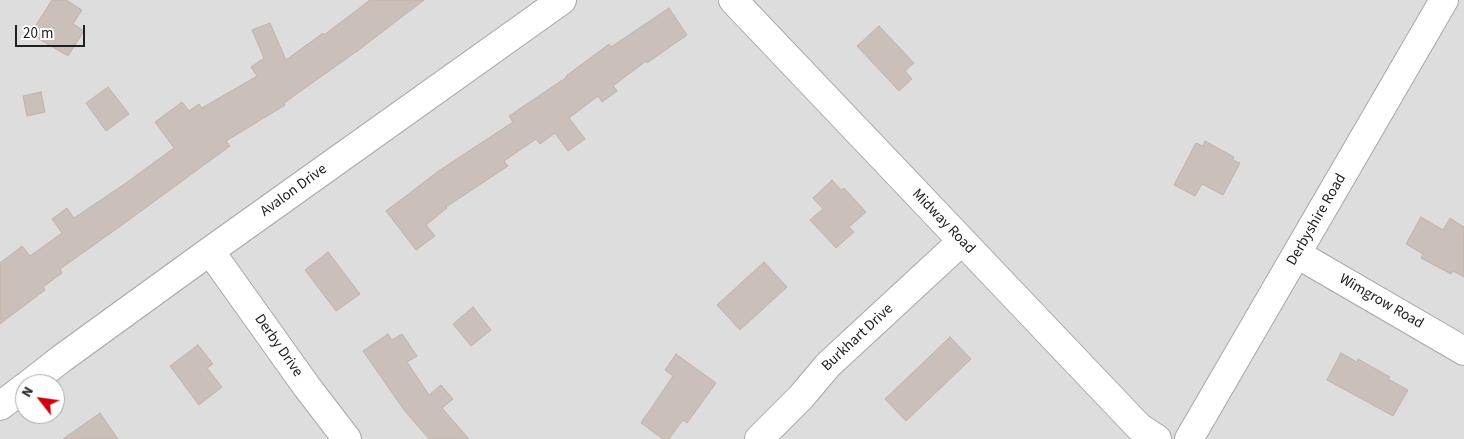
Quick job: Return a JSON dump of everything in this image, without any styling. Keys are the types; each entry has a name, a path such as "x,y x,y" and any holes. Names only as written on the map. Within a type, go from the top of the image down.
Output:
{"street":[{"name":"Avalon Drive","path":"41,374 61,358 562,0"},
{"name":"Midway Road","path":"733,0 1140,427 1157,439"},
{"name":"Derbyshire Road","path":"1189,439 1444,0"},
{"name":"Burkhart Drive","path":"759,439 801,397 828,365 962,241"},
{"name":"Derby Drive","path":"210,251 307,387 347,439"},
{"name":"Wimgrow Road","path":"1297,254 1464,351"},
{"path":"0,406 15,395"}],"shaded area":[{"path":"0,0 1464,0 1464,439 0,439"}],"building":[{"path":"52,0 66,0 82,10 73,24 84,31 68,56 34,36 37,30 34,28"},
{"path":"370,0 424,0 360,49 284,103 285,105 226,141 230,146 60,269 62,273 43,287 45,290 0,324 0,263 22,246 30,256 62,233 52,219 67,208 74,218 174,148 155,122 182,102 189,111 199,104 202,108 257,76 251,67 264,58 252,30 270,23 286,60 323,33 324,35"},
{"path":"669,8 687,35 647,63 646,61 613,86 617,91 602,102 598,96 569,118 585,139 568,151 555,133 540,144 536,139 504,161 508,166 446,207 426,225 435,236 416,250 386,211 440,170 513,122 509,116 567,77 609,44 611,47"},
{"path":"879,26 914,63 905,71 912,79 899,91 857,46"},
{"path":"108,87 129,114 106,131 86,103"},
{"path":"41,92 45,112 27,116 23,96"},
{"path":"1205,141 1234,157 1233,160 1240,163 1223,195 1202,184 1195,196 1174,185 1196,143 1203,146"},
{"path":"832,180 841,190 844,188 866,212 849,227 854,232 836,248 810,220 823,209 813,198"},
{"path":"1421,217 1443,230 1450,218 1464,227 1464,277 1453,271 1451,274 1421,258 1423,254 1406,244"},
{"path":"328,252 360,294 336,311 305,270"},
{"path":"764,262 787,287 740,330 717,305"},
{"path":"473,307 491,330 471,346 453,324"},
{"path":"388,334 392,340 402,334 417,356 407,362 429,395 441,385 453,399 442,408 469,439 429,439 404,410 363,351"},
{"path":"950,337 971,359 906,421 885,399"},
{"path":"198,345 213,364 207,368 222,387 199,405 170,366"},
{"path":"1341,353 1357,362 1358,359 1390,377 1388,379 1408,390 1393,416 1327,380"},
{"path":"676,354 716,383 687,423 683,420 669,439 663,439 641,423 673,376 665,370"},
{"path":"100,413 118,439 63,439"}]}
